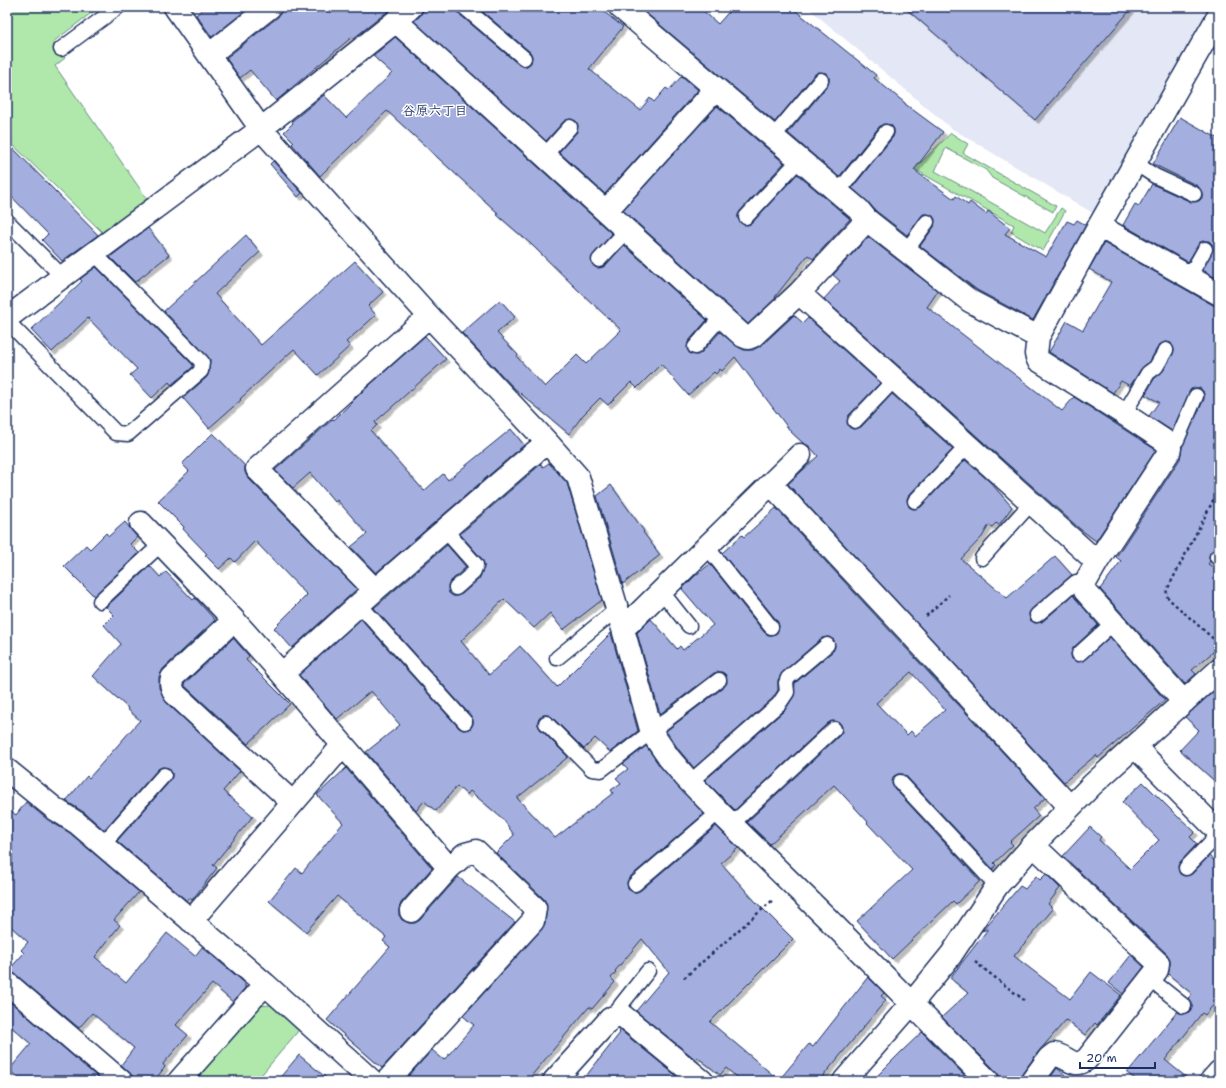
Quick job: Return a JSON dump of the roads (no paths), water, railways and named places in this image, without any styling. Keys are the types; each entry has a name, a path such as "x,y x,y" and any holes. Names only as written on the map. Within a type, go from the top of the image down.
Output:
{"street":[{"path":"174,7 261,129 578,477 652,732 669,758 690,782 912,1003 980,1078"},
{"path":"209,56 270,7"},
{"path":"620,7 906,251 970,301 1038,337"},
{"path":"7,319 62,276 261,129 404,14 545,156 743,336 748,338 753,336 799,293 868,220"},
{"path":"1184,702 1085,591 1084,587 1097,562 1169,452 1170,448 1168,443 1038,360 1036,354 1038,337 1099,226 1219,15"},
{"path":"606,211 716,89"},
{"path":"1099,226 1219,294"},
{"path":"799,293 1097,562"},
{"path":"367,597 257,469 430,316"},
{"path":"282,674 367,597 547,442"},
{"path":"620,619 662,592 800,455"},
{"path":"771,484 910,632 1070,807"},
{"path":"141,523 234,620 449,868"},
{"path":"234,620 172,678 170,683 175,694 293,803"},
{"path":"844,1081 912,1003 956,947 998,886 1033,845 1093,784 1219,670"},
{"path":"191,921 343,745"},
{"path":"1135,747 1219,833"},
{"path":"7,770 55,809 77,823 265,984 372,1081"},
{"path":"1032,1081 1049,1058 1054,1054 1060,1055 1072,1063 1078,1064 1087,1059 1157,970 1158,963 1033,845"},
{"path":"388,1081 533,920 535,908 476,852 465,854 449,868 411,911"},
{"path":"7,983 121,1081"},
{"path":"179,1081 265,984"},
{"path":"554,1081 610,1019 616,1016 623,1016 701,1081"},
{"path":"1211,1081 1219,1072"}],"lane":[{"path":"61,49 118,7"},
{"path":"464,7 524,58"},
{"path":"773,137 821,80"},
{"path":"545,156 570,128"},
{"path":"838,192 886,132"},
{"path":"746,217 799,160"},
{"path":"1135,163 1155,176 1194,194"},
{"path":"7,221 62,276"},
{"path":"906,251 927,222"},
{"path":"599,260 627,230"},
{"path":"1189,277 1205,249"},
{"path":"7,319 116,433 128,434 201,371 202,362 94,253"},
{"path":"695,347 722,316"},
{"path":"1124,414 1148,373 1156,367 1166,350"},
{"path":"855,421 895,379"},
{"path":"1170,448 1177,440 1196,396"},
{"path":"915,501 968,445"},
{"path":"982,558 1032,502"},
{"path":"445,530 476,565 473,573 456,588"},
{"path":"100,601 161,544"},
{"path":"707,547 771,627"},
{"path":"1037,615 1076,582 1085,583"},
{"path":"662,592 689,626"},
{"path":"367,597 465,722"},
{"path":"557,658 620,619"},
{"path":"1079,654 1113,623"},
{"path":"690,782 779,704 787,692 786,683 788,678 827,645"},
{"path":"546,723 592,769 601,770 719,680"},
{"path":"635,884 726,818 834,729"},
{"path":"102,845 164,775"},
{"path":"900,782 998,886"},
{"path":"1186,868 1219,833"},
{"path":"616,1016 621,1005 648,972"},
{"path":"1150,979 1184,1006"}],"district":[{"name":"谷原六丁目","path":"435,110"}]}
